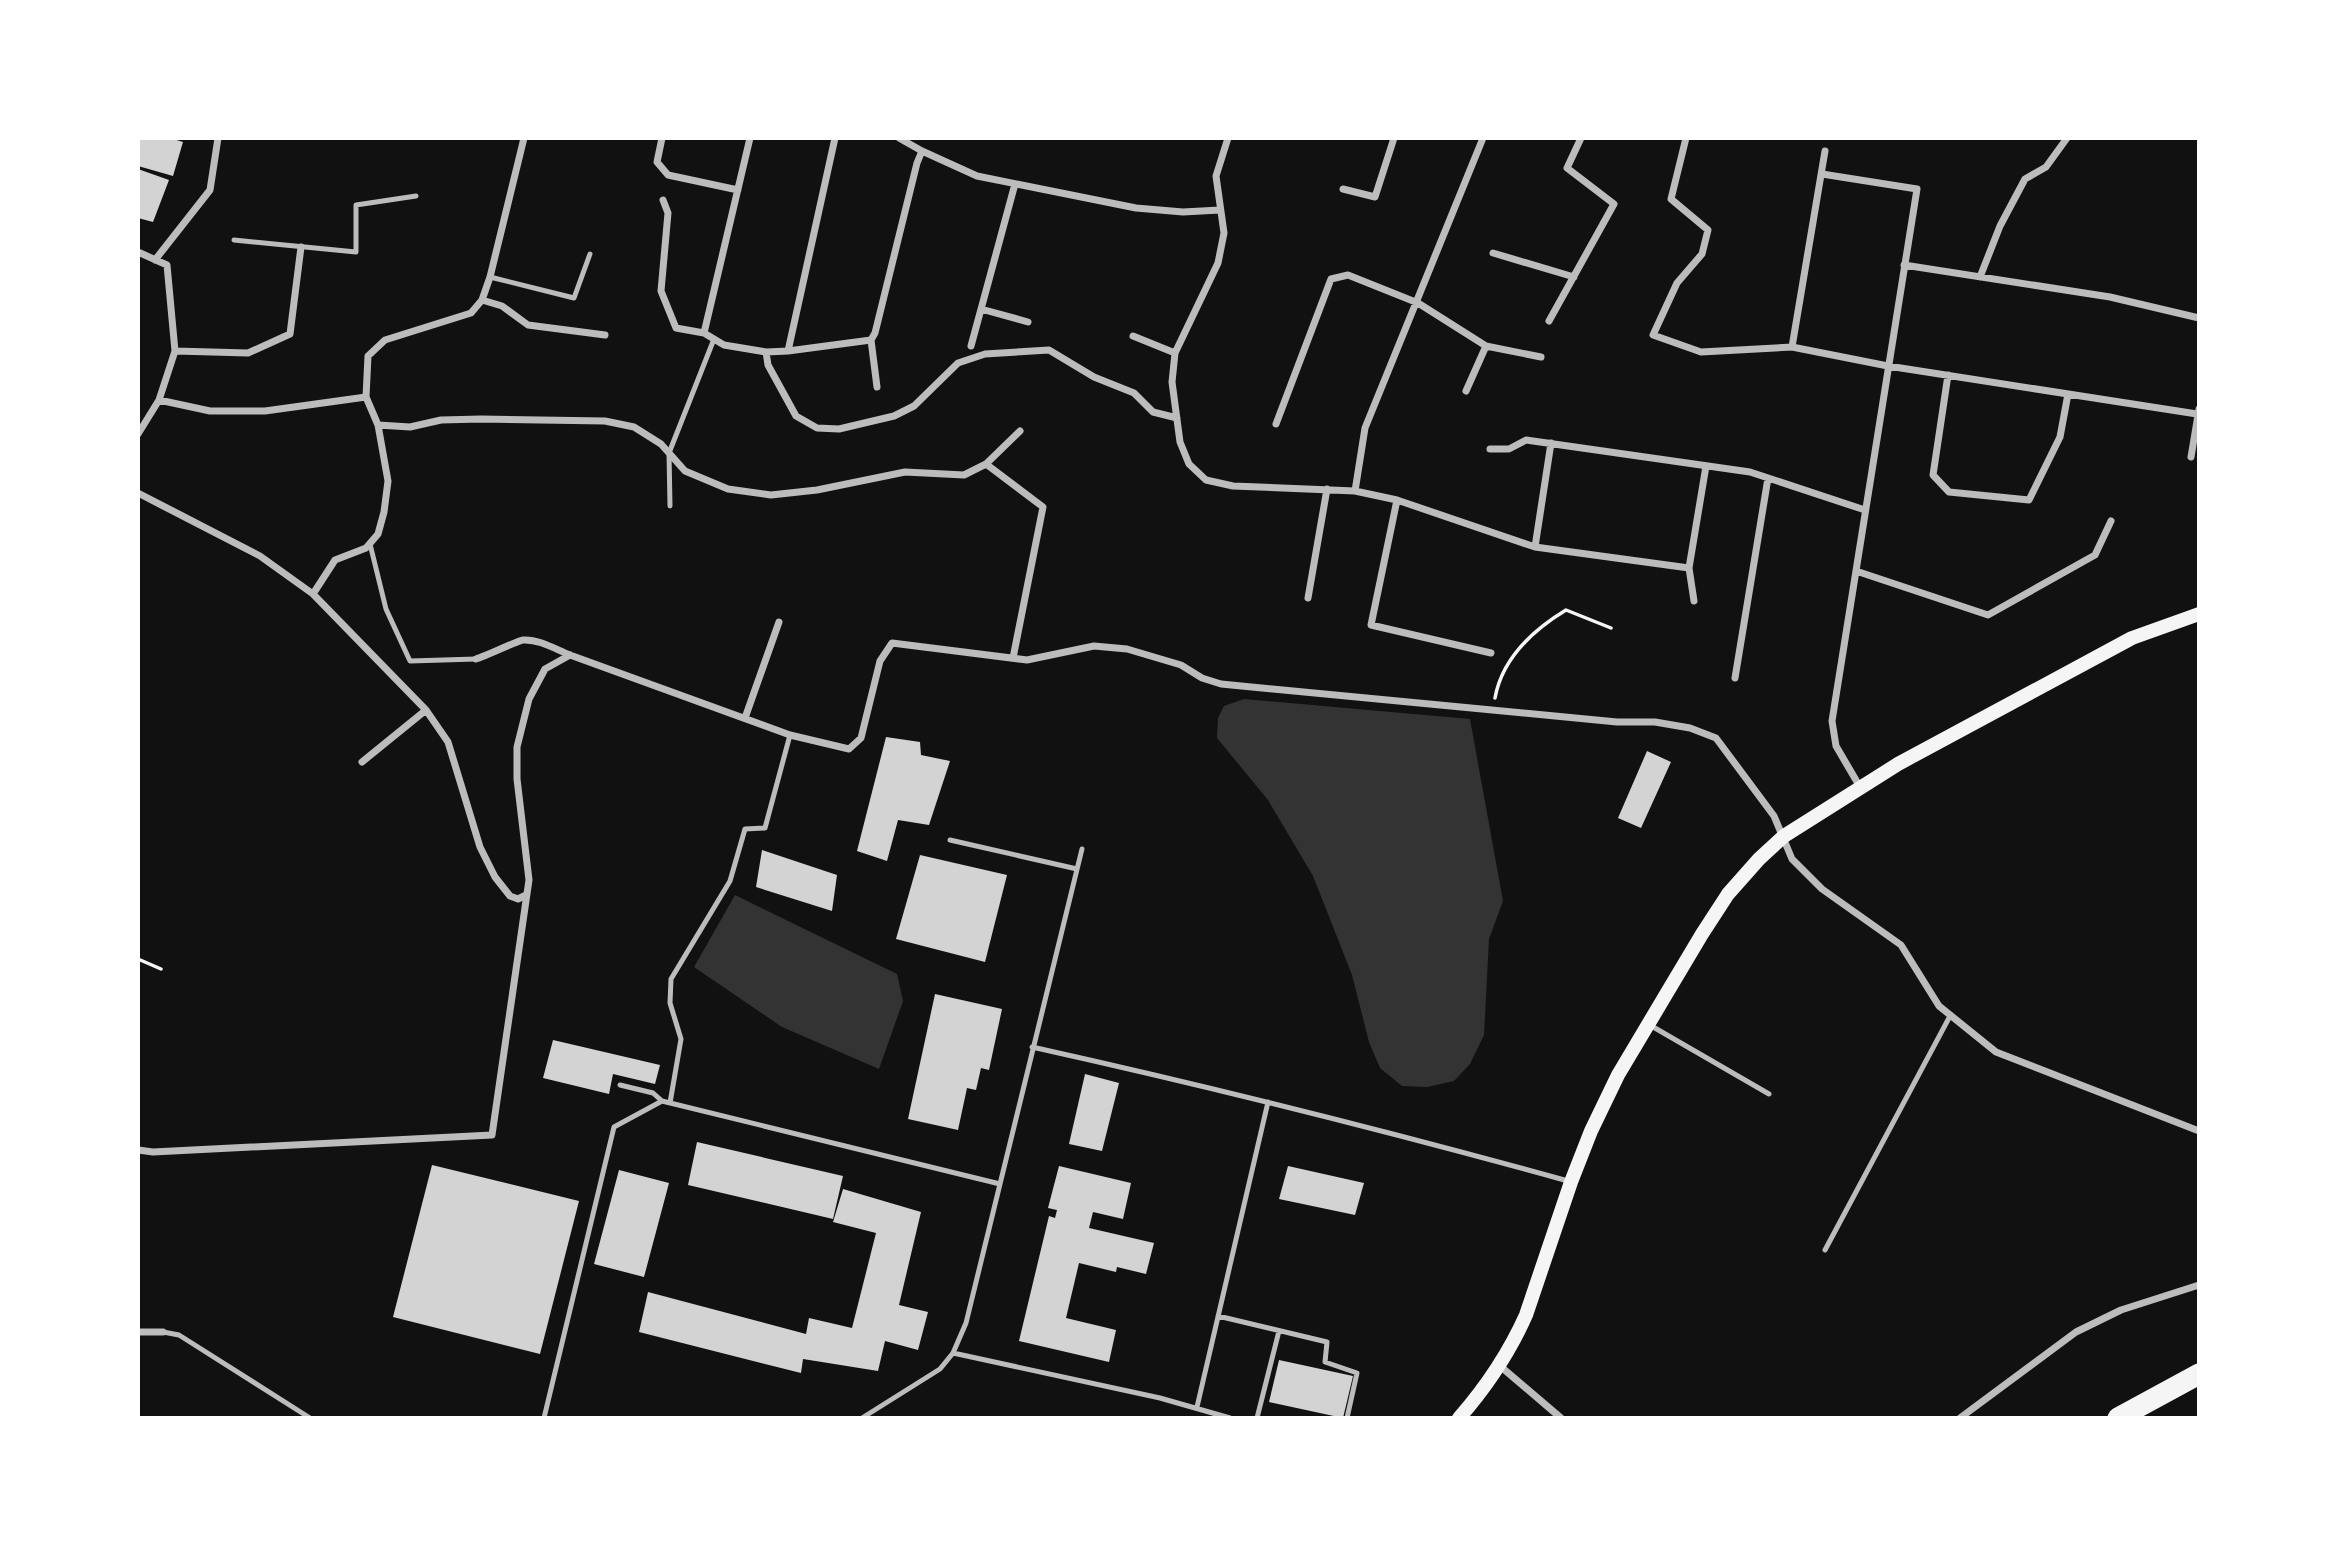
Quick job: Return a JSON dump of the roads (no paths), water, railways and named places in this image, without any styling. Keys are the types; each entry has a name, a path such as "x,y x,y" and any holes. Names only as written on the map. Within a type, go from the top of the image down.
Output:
{"highway":[{"path":"2119,1418 2199,1374"}],"main road":[{"path":"1460,1418 1500,1366 1526,1315 1571,1182 1591,1130 1618,1075 1728,894 1759,859 1784,836 1860,787 2132,638 2199,614"}],"street":[{"path":"155,260 210,190 218,138"},
{"path":"662,138 657,162 668,175 738,190"},
{"path":"704,333 750,138"},
{"path":"788,351 835,138"},
{"path":"899,138 976,176 1136,208 1183,212 1220,210"},
{"path":"1228,138 1216,176 1224,233 1218,263 1175,353 1172,382 1180,442 1189,464 1206,480 1233,486 1355,491 1397,500 1535,547 1689,568"},
{"path":"1343,189 1375,197 1394,138"},
{"path":"1355,491 1365,428 1483,138"},
{"path":"1549,321 1614,204 1567,168 1581,138"},
{"path":"1686,138 1671,199 1708,230 1702,254 1677,283 1653,335 1701,352 1792,347 1888,366 2198,412 2191,457"},
{"path":"1980,277 2000,226 2025,179 2046,167 2067,138"},
{"path":"313,594 335,560 370,544 378,534 384,512 388,481 378,425 366,397 368,356 385,340 471,313 482,300 490,277 522,139"},
{"path":"877,387 871,340 922,151"},
{"path":"1792,347 1825,151"},
{"path":"1822,174 1917,189 1832,721 1836,746 1860,787"},
{"path":"971,346 1015,184"},
{"path":"663,200 668,213 662,291 676,328 704,333 724,345 766,352 871,340"},
{"path":"175,351 248,353 290,334 301,247"},
{"path":"138,252 167,265 175,351 159,400 138,434"},
{"path":"1493,253 1574,276"},
{"path":"1904,265 2110,297 2199,318"},
{"path":"1276,424 1331,279 1348,275 1418,303 1486,346 1541,357"},
{"path":"482,300 502,306 528,325 605,335"},
{"path":"981,309 1028,322"},
{"path":"1133,336 1175,353"},
{"path":"1466,391 1486,346"},
{"path":"766,352 768,365 796,416 817,428 839,429 894,416 914,407 958,363 985,354 1049,350 1094,377 1134,393 1153,412 1177,418"},
{"path":"1948,375 1933,475 1949,492 2028,500 2060,437 2068,394"},
{"path":"159,400 210,411 265,411 366,397"},
{"path":"378,425 411,426 441,420 481,419 605,421 634,427 661,444 685,471 727,488 771,495 817,490 905,472 964,475 986,464 1020,431"},
{"path":"1490,449 1509,449 1526,439 1750,472 1865,510"},
{"path":"1535,547 1551,443"},
{"path":"986,464 1043,507 1013,658"},
{"path":"1695,601 1689,568 1706,466"},
{"path":"1735,678 1768,478"},
{"path":"1308,598 1327,489"},
{"path":"138,493 260,556 313,594 426,710 448,742 480,847 495,877 510,896 518,899 526,895"},
{"path":"1397,500 1371,625 1491,653"},
{"path":"1856,571 1988,615 2095,555 2111,521"},
{"path":"745,718 779,622"},
{"path":"476,659 500,651 520,640 541,642 790,735 849,749 861,738 880,661 892,643 1027,660 1094,646 1127,649 1181,665 1202,678 1222,684 1617,722 1655,722 1690,728 1716,738 1774,816 1792,859 1822,889 1901,945 1939,1006 1950,1016 1996,1052 2199,1131"},
{"path":"138,1150 153,1152 492,1135 529,880 517,779 517,747 529,699 545,669 570,655"},
{"path":"362,762 426,710"},
{"path":"1960,1418 2076,1332 2121,1310 2199,1285"},
{"path":"138,1332 163,1332"},
{"path":"1500,1366 1561,1418"}],"lane":[{"path":"234,240 356,252 356,205 416,196"},
{"path":"490,277 574,298 590,254"},
{"path":"670,506 669,453 714,339"},
{"path":"370,544 386,609 410,661 476,659"},
{"path":"670,1103 681,1039 670,1003 671,979 730,881 745,829 765,828 790,735"},
{"path":"950,840 1077,869"},
{"path":"862,1418 940,1368 953,1353 966,1323 1082,849"},
{"path":"1825,1250 1950,1016"},
{"path":"1648,1024 1769,1094"},
{"path":"1032,1047 1412,1138 1571,1182"},
{"path":"620,1085 653,1093 662,1101 1000,1184"},
{"path":"544,1418 614,1127 662,1101"},
{"path":"1197,1408 1268,1102"},
{"path":"1218,1316 1327,1342 1325,1362 1357,1373 1347,1418"},
{"path":"1258,1418 1279,1331"},
{"path":"163,1332 179,1335 310,1418"},
{"path":"953,1353 1060,1374 1230,1418"}]}
